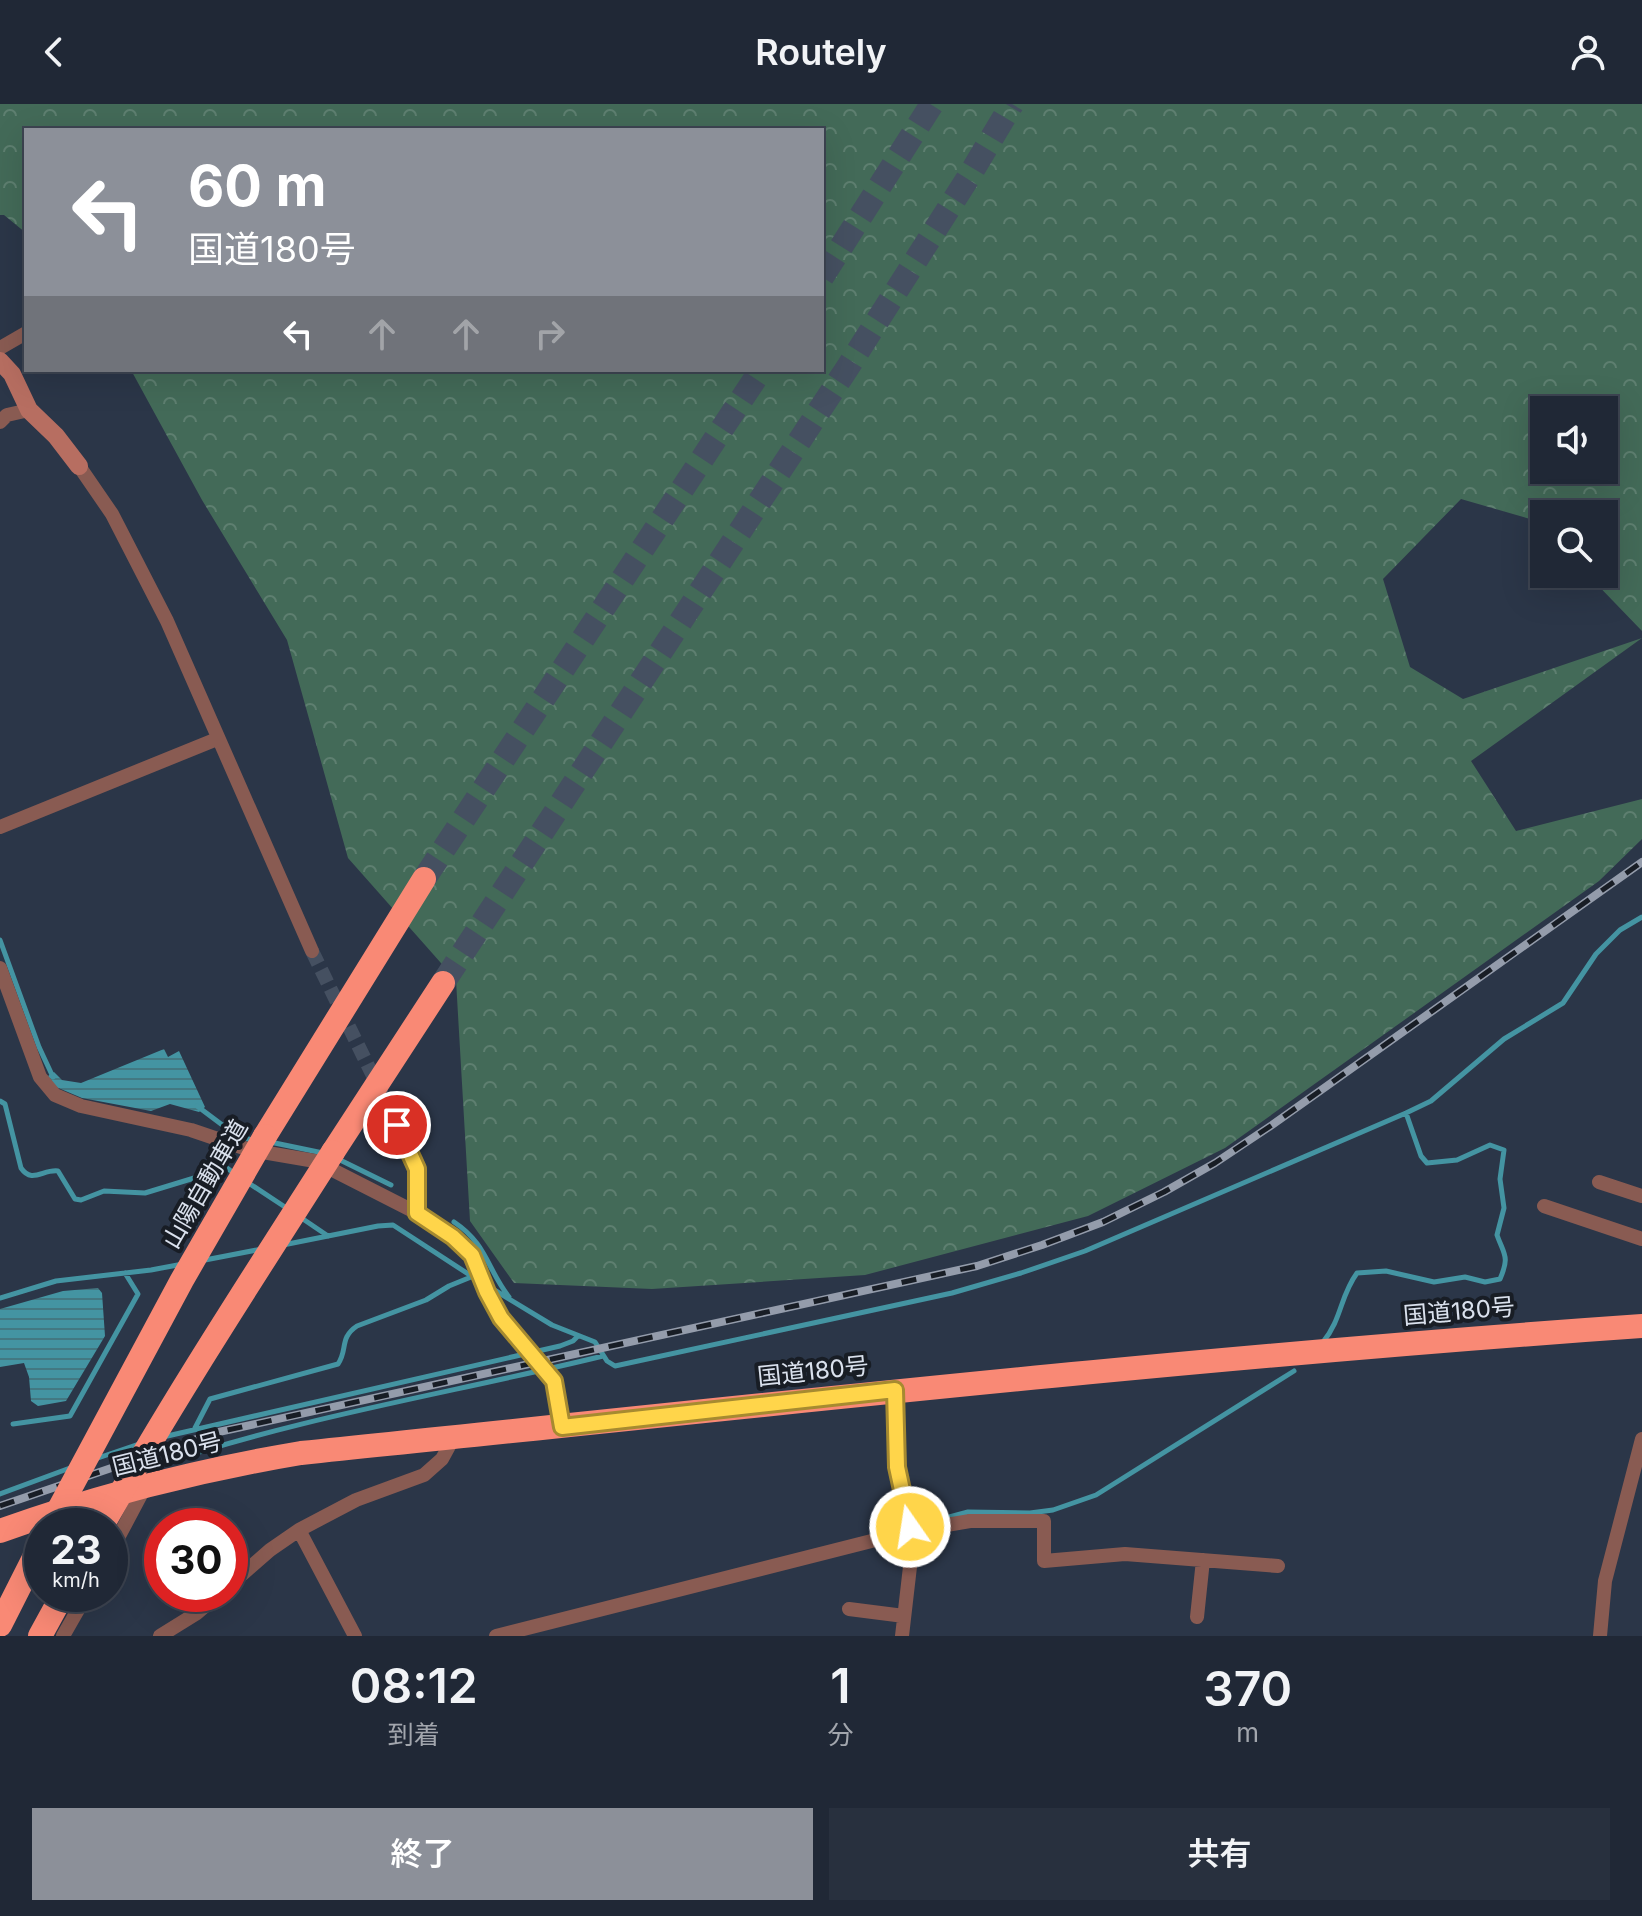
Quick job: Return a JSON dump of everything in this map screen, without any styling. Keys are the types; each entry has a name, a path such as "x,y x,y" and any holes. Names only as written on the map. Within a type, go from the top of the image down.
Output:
{"highway":[{"name":"山陽自動車道","path":"60,1508 182,1280 265,1136 424,879"},
{"path":"113,1508 176,1400 443,983"},
{"name":"国道180号","path":"0,1531 145,1487 247,1462 301,1453 895,1390 1467,1338 1642,1326"},
{"path":"0,1625 24,1578"},
{"path":"40,1636 53,1612"}],"street":[{"path":"0,348 24,334"},
{"path":"0,361 12,374 29,410 56,436 112,514 146,579 312,951"},
{"path":"0,422 7,415 29,410"},
{"path":"0,827 217,739"},
{"path":"0,968 40,1077 55,1095 81,1106 191,1130 250,1150 315,1161 417,1213 463,1245 477,1266 501,1318 554,1381 562,1427"},
{"path":"397,1125 417,1169 417,1213"},
{"path":"1599,1182 1642,1196"},
{"path":"1544,1206 1642,1239"},
{"path":"895,1390 896,1454 910,1527 911,1558 902,1636"},
{"path":"248,1569 299,1530 356,1500 424,1475 442,1459 454,1437"},
{"path":"1600,1636 1605,1581 1642,1439"},
{"path":"128,1519 145,1487"},
{"path":"496,1636 910,1527 970,1521 1044,1521 1044,1561 1125,1554 1278,1566"},
{"path":"299,1530 355,1636"},
{"path":"1197,1617 1203,1560"},
{"path":"849,1609 904,1616"},
{"path":"63,1636 77,1612"},
{"path":"160,1636 198,1612"}],"green space":[{"path":"0,104 1642,104 1642,631 1601,588 1618,588 1618,500 1530,500 1530,519 1461,499 1383,579 1410,667 1463,699 1642,638 1471,761 1516,831 1642,799 1642,839 1599,881 1225,1148 1088,1216 865,1275 652,1289 514,1283 470,1221 456,980 348,858 287,640 202,500 132,372 824,372 824,128 24,128 24,231 0,215"}],"water":[{"path":"164,1049 168,1057 179,1051 205,1107 199,1112 170,1104 151,1111 82,1098 56,1087 48,1076 54,1072 62,1080 81,1083"},
{"path":"98,1288 102,1293 105,1336 66,1401 38,1406 31,1401 24,1363 0,1367 0,1309 63,1291"}],"waterway":[{"path":"491,1288 552,1325 595,1342 607,1361 615,1366 952,1293 1021,1273 1085,1251 1431,1101 1504,1039 1563,1003 1596,954 1620,930 1642,917"},
{"path":"0,940 53,1077"},
{"path":"0,1101 5,1104 21,1168 29,1175 58,1171 75,1199 81,1200 104,1191 145,1193 227,1168 235,1174"},
{"path":"197,1106 237,1136 252,1140"},
{"path":"1323,1342 1357,1273 1386,1271 1434,1282 1465,1277 1485,1282 1500,1279 1503,1271 1505,1256 1497,1235 1504,1208 1500,1179 1504,1150 1490,1145 1457,1160 1427,1163 1421,1156 1406,1113"},
{"path":"270,1142 323,1153"},
{"path":"336,1158 391,1185"},
{"path":"247,1182 288,1209"},
{"path":"300,1217 328,1236"},
{"path":"454,1222 480,1248 509,1297"},
{"path":"283,1245 393,1225 479,1281"},
{"path":"205,1260 262,1249"},
{"path":"0,1298 56,1281 183,1264"},
{"path":"13,1424 70,1416 138,1294 125,1273"},
{"path":"195,1428 210,1399 338,1364 348,1335 357,1326 426,1300 471,1277"},
{"path":"163,1437 560,1346 578,1336"},
{"path":"150,1468 262,1434 603,1356"},
{"path":"938,1520 968,1512 1030,1513 1053,1510 1096,1495 1294,1371"},
{"path":"95,1459 142,1443"},
{"path":"0,1494 70,1468"}],"tunnel":[{"path":"824,274 932,104"},
{"path":"443,983 848,367 1012,104"},
{"path":"424,879 760,372"},
{"path":"312,951 397,1125"}],"railway":[{"path":"0,1506 214,1433 977,1266 1103,1222 1215,1163 1272,1125 1642,862"}],"route":[{"path":"397,1125 417,1169 417,1213 453,1237 472,1255 501,1318 554,1381 562,1427 895,1390 897,1467 910,1527"}]}
